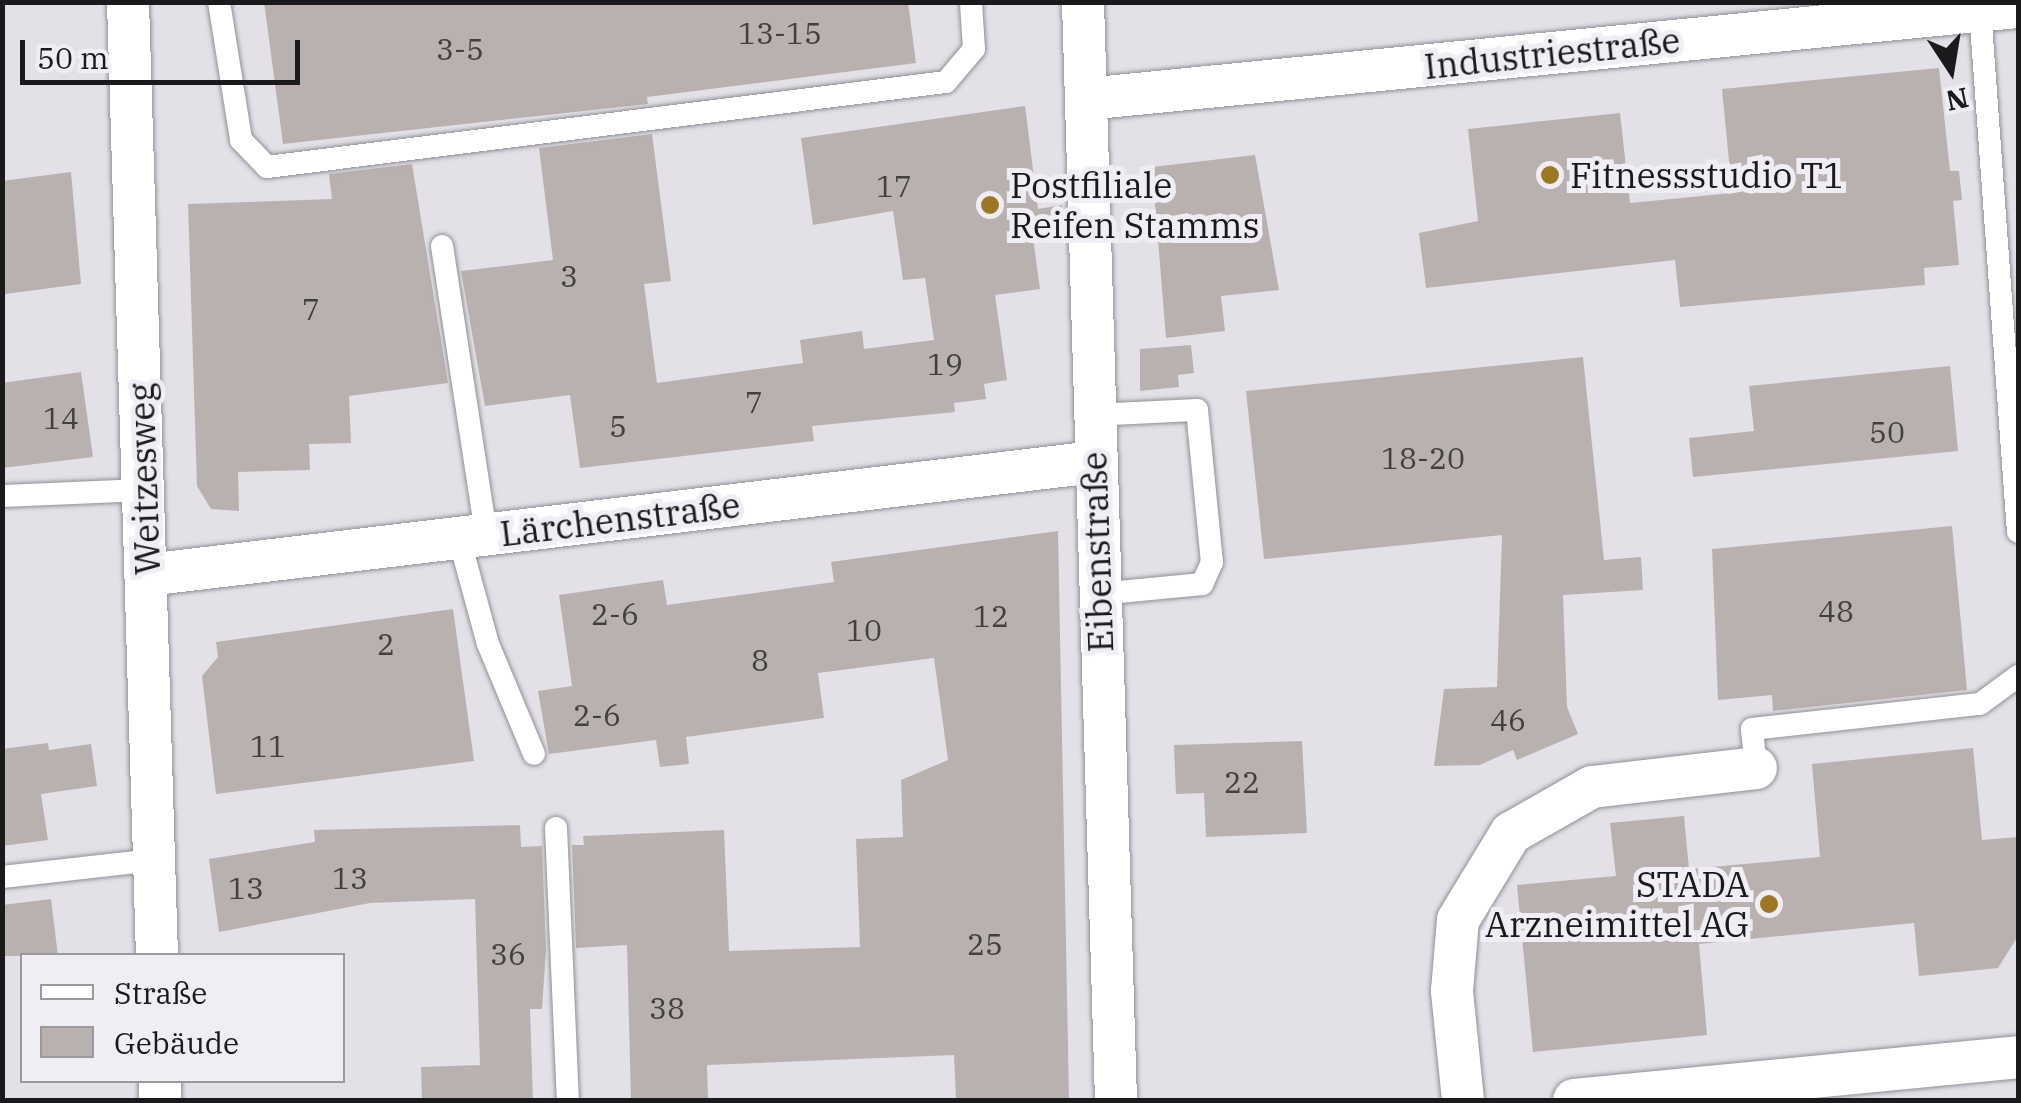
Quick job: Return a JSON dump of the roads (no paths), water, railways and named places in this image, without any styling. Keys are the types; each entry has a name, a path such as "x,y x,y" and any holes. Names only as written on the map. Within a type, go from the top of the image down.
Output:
{"street":[{"name":"Weitzesweg","path":"128,2 156,953"},
{"name":"Eibenstraße","path":"1082,2 1116,1100"},
{"name":"Industriestraße","path":"1086,98 1999,9"},
{"name":"Lärchenstraße","path":"147,576 1094,462"},
{"path":"1463,1100 1452,991 1458,920 1511,832 1592,788 1756,768"},
{"path":"1574,1100 2018,1057"}],"lane":[{"path":"219,2 241,140 267,167 946,82 974,49 971,2"},
{"path":"1999,9 2018,532"},
{"path":"442,246 472,536 488,644 534,754"},
{"path":"1093,415 1197,410 1212,562 1202,584 1098,594"},
{"path":"2,496 144,490"},
{"path":"1756,768 1752,728 1980,704 2018,676"},
{"path":"556,828 568,1100"},
{"path":"2,878 154,860"}],"place":[{"name":"Fitnessstudio T1","path":"1550,175"},
{"name":"Postfiliale Reifen Stamms","path":"990,205"},
{"name":"STADA Arzneimittel AG","path":"1769,904"}]}
